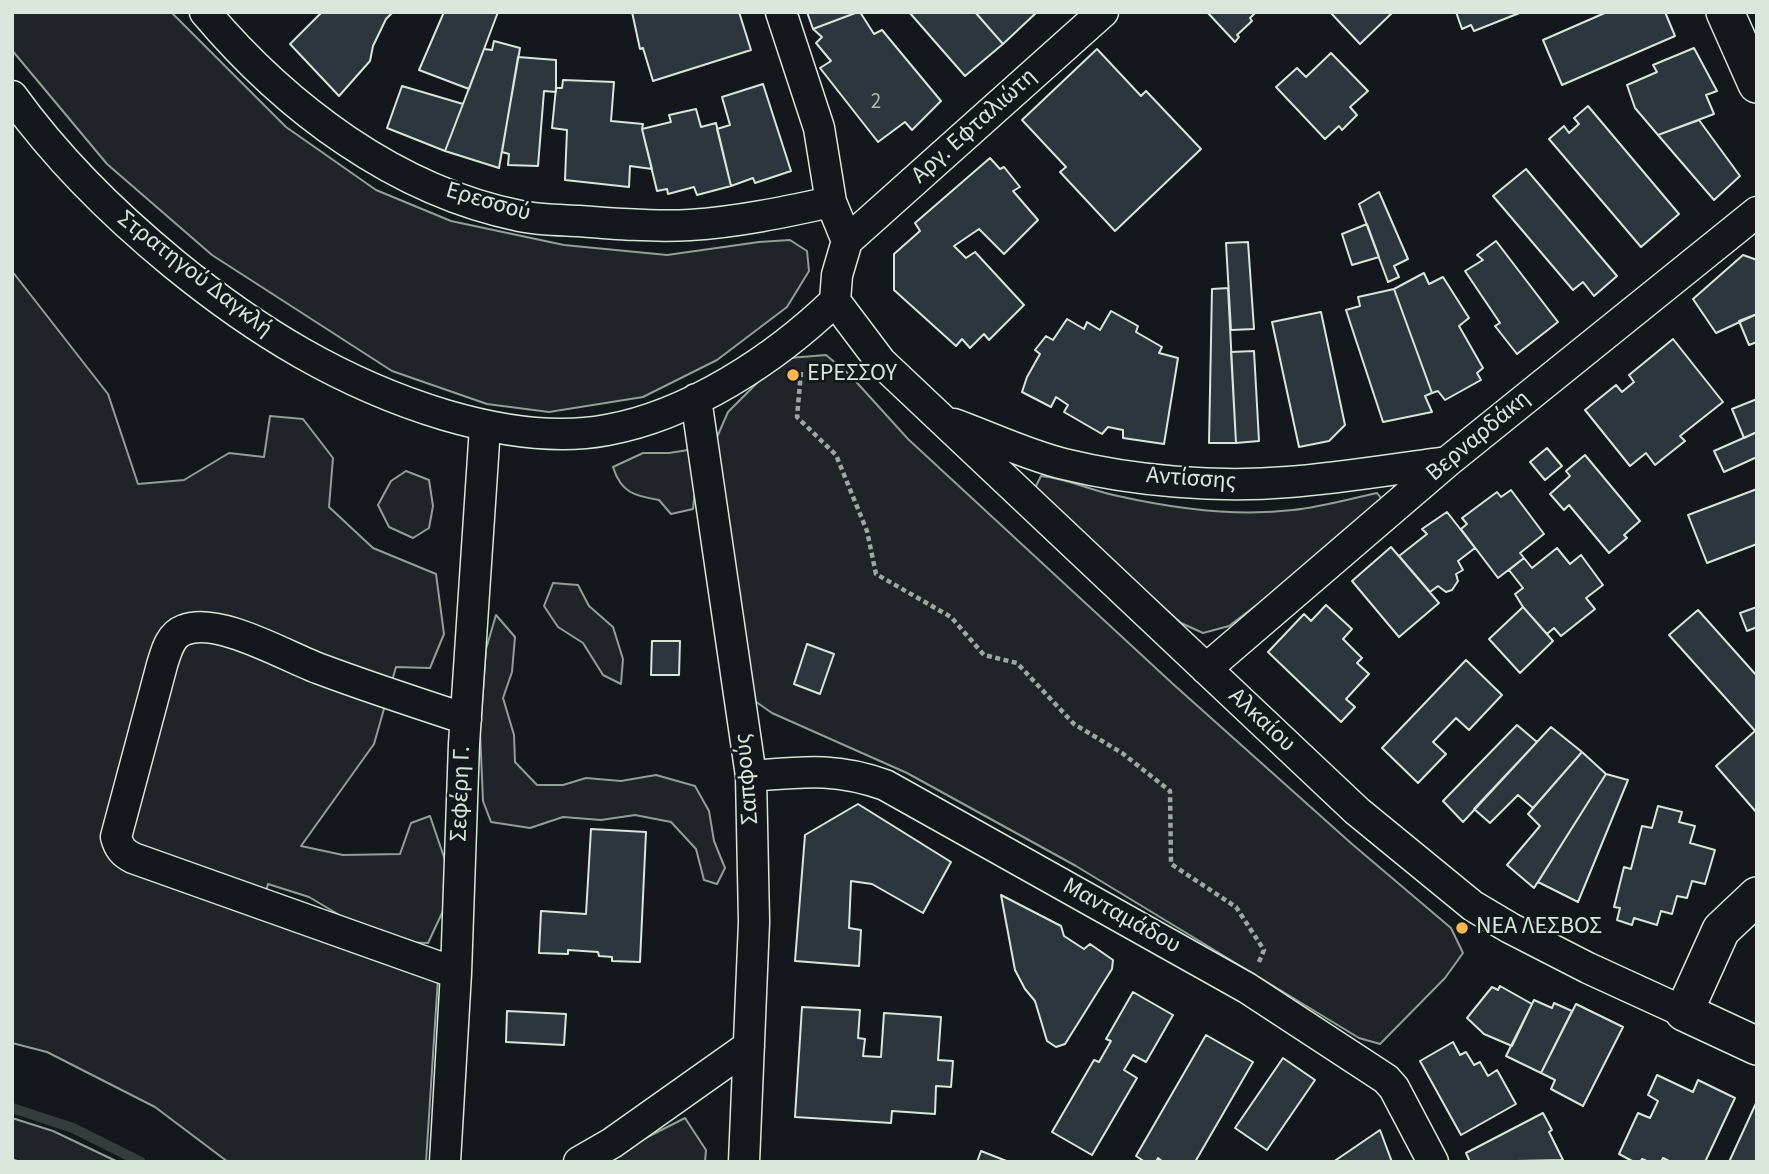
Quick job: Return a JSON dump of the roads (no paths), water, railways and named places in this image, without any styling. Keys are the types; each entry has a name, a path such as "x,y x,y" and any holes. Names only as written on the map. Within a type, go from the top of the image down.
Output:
{"street":[{"name":"Ερεσσού","path":"205,12 267,77 321,122 390,169 458,198 521,217 611,224 690,225 763,216 831,202"},
{"path":"781,12 819,128 831,202 847,241 837,275 835,301"},
{"name":"Αργ. Εφταλιώτη","path":"847,241 1103,12"},
{"path":"1724,12 1757,84"},
{"name":"Στρατηγού Δαγκλή","path":"12,96 59,156 111,211 224,305 287,346 370,389 485,427 563,433 607,430 654,416 696,398 777,353 835,301"},
{"name":"Βερναρδάκη","path":"1206,669 1447,463 1757,212"},
{"name":"Αλκαίου","path":"835,301 881,362 1357,811 1474,906 1510,928 1588,968 1757,1046"},
{"name":"Σαπφούς","path":"696,398 751,776 754,922 744,1162"},
{"name":"Αντίσσης","path":"944,421 1062,464 1160,479 1230,484 1287,482 1447,463"},
{"name":"Σεφέρη Γ.","path":"445,1162 466,719 485,427"},
{"path":"456,973 133,858 125,854 116,837 162,665 169,643 181,630 198,626 250,638 317,668 466,719"},
{"name":"Μανταμάδου","path":"751,776 820,771 857,775 885,785 1247,988 1387,1079 1433,1162"},
{"path":"1684,1012 1721,930 1757,896"},
{"path":"579,1162 612,1143 749,1046"}],"waterway":[{"path":"12,1108 73,1128 141,1162"}],"place":[{"name":"ΕΡΕΣΣΟΥ","path":"793,375"},
{"name":"ΝΕΑ ΛΕΣΒΟΣ","path":"1462,928"}]}
